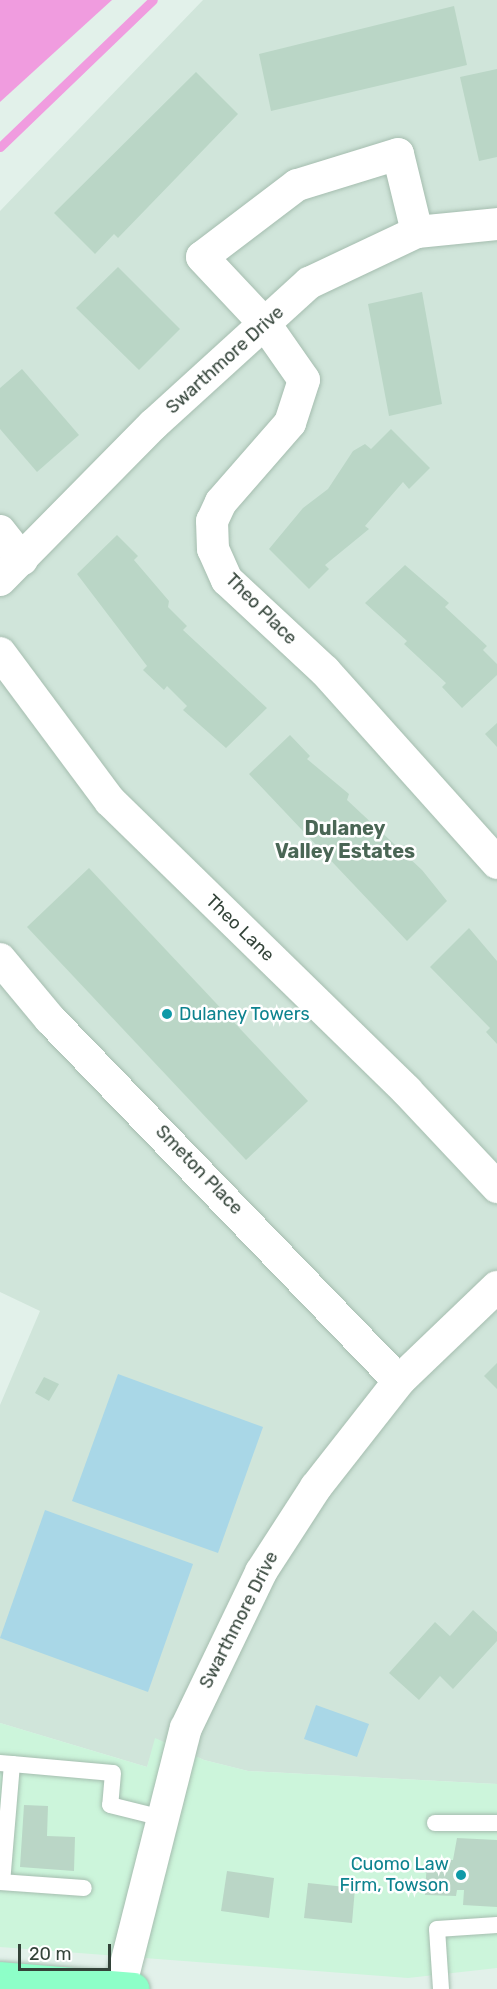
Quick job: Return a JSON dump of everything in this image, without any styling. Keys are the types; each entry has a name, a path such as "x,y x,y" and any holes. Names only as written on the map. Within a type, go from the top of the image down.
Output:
{"main road":[{"path":"0,1978 126,1988"}],"street":[{"name":"Theo Place","path":"417,232 398,154 297,185 202,257 265,324 297,364 304,380 301,400 290,423 221,502 212,521 213,549 227,580 325,670 497,863"},
{"name":"Swarthmore Drive","path":"11,570 154,424 309,282 417,232 497,224"},
{"path":"0,531 11,570"},
{"name":"Theo Lane","path":"0,653 110,801 407,1090 497,1187"},
{"name":"Smeton Place","path":"0,959 50,1019 399,1381"},
{"name":"Swarthmore Drive","path":"126,1988 162,1818 186,1728 261,1572 316,1487 399,1381 497,1287"}],"lane":[{"path":"84,1888 1,1882 6,1763 113,1773 110,1805 162,1818"},
{"path":"435,1823 497,1823"},
{"path":"441,1989 437,1929 497,1925"}],"shaded area":[{"path":"0,0 112,0 0,102"},
{"path":"203,0 497,0 497,1784 248,1771 204,1760 156,1739 147,1767 0,1723 0,1405 40,1311 0,1292 0,211"},
{"path":"118,1374 263,1427 218,1553 72,1501"},
{"path":"45,1510 193,1564 148,1692 0,1638"},
{"path":"316,1705 369,1724 357,1757 304,1739"},
{"path":"0,1723 147,1767 155,1738 204,1760 248,1771 497,1784 497,1968 408,1978 0,1947"}],"building":[{"path":"454,6 467,65 271,111 259,54"},
{"path":"497,69 497,157 479,161 460,77"},
{"path":"196,72 238,114 118,238 114,234 95,254 54,213"},
{"path":"118,267 180,329 139,370 76,308"},
{"path":"422,292 442,404 389,416 368,304"},
{"path":"22,369 79,435 37,472 0,429 0,388"},
{"path":"391,429 430,468 409,489 403,482 365,526 369,529 325,565 329,569 309,589 269,549 303,508 328,489 353,451 365,444 371,449"},
{"path":"117,535 138,556 134,560 169,601 168,607 187,626 183,630 267,708 226,748 183,710 187,706 167,686 164,690 143,670 147,666 77,574"},
{"path":"405,565 449,603 445,607 487,646 483,650 497,664 497,675 462,708 442,687 446,683 404,644 407,641 365,603"},
{"path":"497,723 497,747 485,734"},
{"path":"290,735 310,756 307,759 349,794 347,800 422,870 447,901 407,941 249,774"},
{"name":"Dulaney Towers","path":"89,868 308,1101 246,1160 27,927"},
{"path":"469,928 497,961 497,1044 486,1032 490,1028 430,967"},
{"path":"497,1363 497,1389 484,1376"},
{"path":"44,1377 59,1384 49,1401 35,1393"},
{"path":"473,1610 497,1632 497,1641 453,1689 440,1676 419,1700 389,1673 435,1622 450,1636"},
{"path":"24,1805 48,1806 47,1836 75,1837 74,1871 20,1867"},
{"name":"Cuomo Law Firm, Towson","path":"457,1838 497,1840 497,1907 463,1905 464,1890 457,1890 456,1896 425,1895 427,1860 453,1860"},
{"path":"227,1871 274,1878 269,1918 221,1911"},
{"path":"308,1883 355,1888 352,1923 304,1918"}],"waterway":[{"path":"0,147 153,0"}],"place":[{"name":"Dulaney Towers","path":"167,1014"},
{"name":"Cuomo Law Firm, Towson","path":"461,1875"}],"district":[{"name":"Dulaney Valley Estates","path":"345,840"}]}
